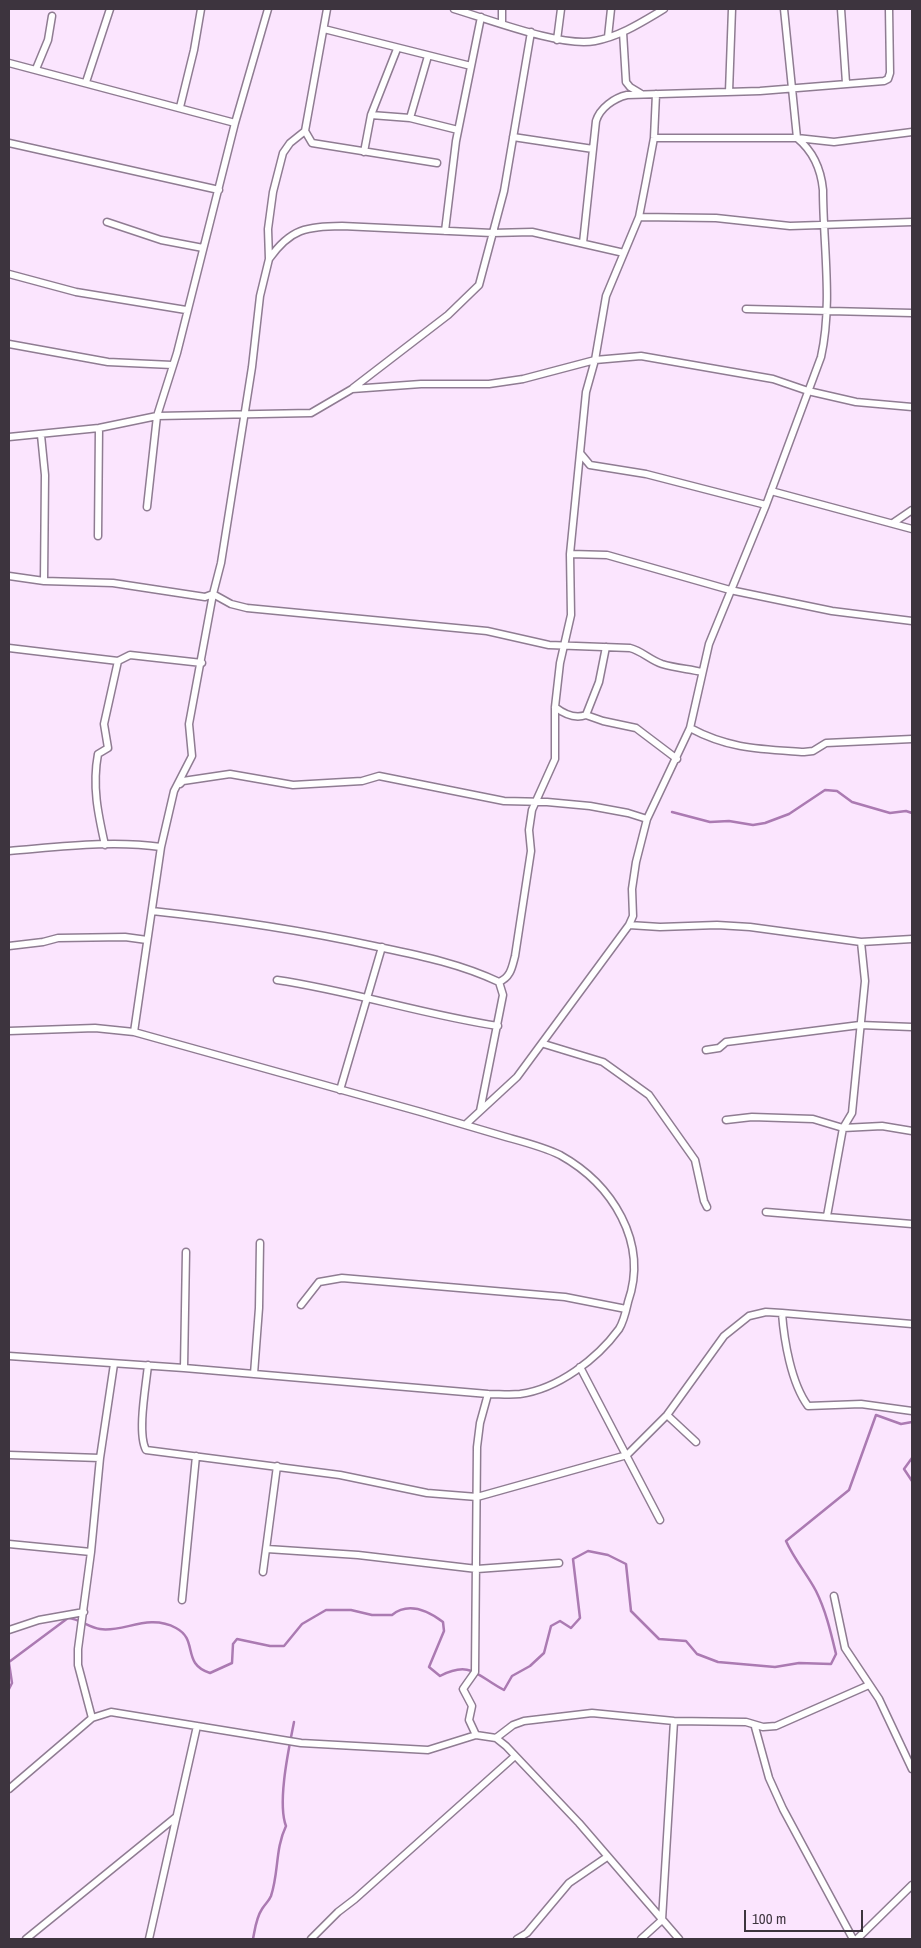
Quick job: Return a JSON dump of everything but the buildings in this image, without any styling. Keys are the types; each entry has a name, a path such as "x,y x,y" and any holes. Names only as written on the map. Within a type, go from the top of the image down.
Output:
{"street":[{"path":"86,82 110,9"},
{"path":"180,107 194,50 201,9"},
{"path":"148,507 157,416 172,366 235,124 268,9"},
{"path":"134,1032 161,847 174,790 192,756 189,724 202,663 213,594 221,563 252,367 260,296 269,259 268,230 273,192 283,153 290,143 305,131 327,9"},
{"path":"454,9 557,40 580,43 623,32 646,21 664,9"},
{"path":"502,9 502,24"},
{"path":"557,40 561,9"},
{"path":"608,37 611,9"},
{"path":"646,21 653,9"},
{"path":"729,92 732,9"},
{"path":"465,1125 517,1078 544,1044 629,925 632,916 632,889 636,862 646,819 677,759 690,728 709,644 766,505 821,358 826,336 823,190 820,170 806,146 797,138 784,9"},
{"path":"841,9 846,83"},
{"path":"583,243 596,121 602,109 622,96 729,92 879,82 890,76 889,9"},
{"path":"36,69 48,40 52,16"},
{"path":"445,231 458,130 481,18"},
{"path":"324,29 397,49 471,66"},
{"path":"9,437 99,428 157,416 311,412 352,389 448,315 479,284 488,255 504,191 531,32"},
{"path":"623,32 626,82 630,87 644,94"},
{"path":"364,152 371,115 397,49"},
{"path":"410,118 428,56"},
{"path":"9,63 180,107 235,124"},
{"path":"499,982 505,979 510,972 515,956 531,851 529,830 534,801 543,789 555,759 555,707 572,604 570,554 586,392 595,360 606,296 639,217 654,138 656,94"},
{"path":"371,115 410,118 458,130"},
{"path":"305,131 312,143 437,162"},
{"path":"654,138 797,138 834,142 912,132"},
{"path":"513,137 593,150"},
{"path":"9,142 219,190"},
{"path":"639,217 716,218 790,226 912,222"},
{"path":"107,222 161,240 203,248"},
{"path":"269,259 287,237 320,226 492,233 532,232 624,252"},
{"path":"9,274 76,292 186,310"},
{"path":"746,309 912,313"},
{"path":"9,344 108,362 172,366"},
{"path":"352,389 374,386 498,383 523,379 595,360 641,356 661,358 773,380 808,391 856,402 912,407"},
{"path":"98,536 99,428"},
{"path":"41,435 45,475 44,581"},
{"path":"580,453 590,465 597,467 646,474 766,505"},
{"path":"771,491 812,504 912,529"},
{"path":"893,524 912,510"},
{"path":"570,554 607,555 730,590 832,611 912,620"},
{"path":"9,576 44,581 113,583 205,597 213,594 231,604 247,608 487,631 548,645 638,650 662,664 702,672"},
{"path":"586,715 599,682 606,647"},
{"path":"9,648 118,661 130,654 202,663"},
{"path":"106,845 96,806 95,770 98,754 108,748 104,724 118,661"},
{"path":"555,707 561,712 574,716 586,715 636,728 677,759"},
{"path":"690,728 712,740 731,746 804,752 813,750 826,743 912,739"},
{"path":"174,790 183,780 230,774 293,785 354,782 378,776 504,801 534,801 590,806 628,813 646,819"},
{"path":"9,850 75,844 161,847"},
{"path":"152,911 332,937 426,956 474,970 499,982 503,995 480,1111"},
{"path":"629,925 750,927 861,942 912,939"},
{"path":"9,946 43,942 58,938 125,937 147,940"},
{"path":"826,1216 843,1128 852,1113 865,981 861,942"},
{"path":"340,1090 382,947"},
{"path":"277,980 368,998 466,1021 498,1026"},
{"path":"706,1050 719,1048 726,1042 860,1025 912,1027"},
{"path":"9,1031 95,1028 134,1032 465,1125 559,1155 582,1170 602,1188 625,1222 632,1242 634,1274 632,1291 621,1326 606,1346 580,1368 543,1387 521,1394 488,1394 184,1368 9,1356"},
{"path":"544,1044 603,1062 650,1095 695,1160 707,1208"},
{"path":"726,1120 752,1117 813,1119 843,1128 882,1126 912,1131"},
{"path":"766,1212 912,1224"},
{"path":"254,1374 259,1308 260,1243"},
{"path":"184,1368 186,1252"},
{"path":"301,1305 319,1282 342,1278 565,1297 626,1309"},
{"path":"148,1366 143,1444 146,1450 340,1475 427,1493 477,1497 628,1454 667,1416 724,1336 739,1322 749,1316 766,1312 912,1324"},
{"path":"782,1313 785,1344 798,1387 808,1406 861,1404 912,1411"},
{"path":"92,1718 78,1665 79,1637 91,1552 100,1458 114,1364"},
{"path":"580,1368 628,1454 660,1520"},
{"path":"476,1736 469,1720 472,1706 463,1689 475,1672 477,1446 480,1423 488,1394"},
{"path":"667,1416 696,1442"},
{"path":"9,1455 100,1458"},
{"path":"182,1600 196,1456"},
{"path":"263,1572 277,1466"},
{"path":"9,1544 91,1552"},
{"path":"266,1549 358,1555 477,1569 559,1563"},
{"path":"834,1596 845,1648 879,1699 912,1769"},
{"path":"9,1630 39,1620 83,1614"},
{"path":"496,1738 513,1725 524,1721 582,1714 674,1721 746,1722 755,1727 776,1726 869,1685"},
{"path":"9,1789 92,1718 111,1712 301,1743 428,1750 476,1736 496,1738 579,1822 679,1939"},
{"path":"641,1939 662,1920 674,1721"},
{"path":"149,1939 197,1726"},
{"path":"755,1727 769,1778 783,1809 855,1939 912,1886"},
{"path":"311,1939 338,1912 362,1893 515,1756"},
{"path":"26,1939 177,1817"},
{"path":"517,1939 527,1933 569,1883 608,1857"}],"waterway":[{"path":"672,812 710,822 729,821 753,825 765,823 789,814 825,790 837,791 852,802 890,813 906,811 912,813"},
{"path":"9,1662 68,1618 100,1629 156,1622 176,1628 183,1633 196,1664 201,1669 210,1673 232,1663 233,1644 237,1639 270,1646 284,1646 302,1624 326,1610 351,1610 372,1615 392,1615 398,1611 411,1608 431,1614 443,1622 444,1631 429,1667 440,1676 459,1669 474,1672 504,1690 512,1676 530,1666 544,1653 551,1626 560,1621 571,1628 580,1618 573,1559 588,1551 608,1555 626,1564 631,1611 659,1639 686,1641 697,1654 718,1662 775,1667 799,1663 831,1664 836,1654 823,1606 786,1541 849,1490 876,1415 901,1424 912,1422"},
{"path":"912,1458 904,1469 912,1481"},
{"path":"9,1663 12,1683 9,1689"},
{"path":"253,1939 258,1916 271,1896 280,1843 286,1826 283,1789 294,1722"}]}
